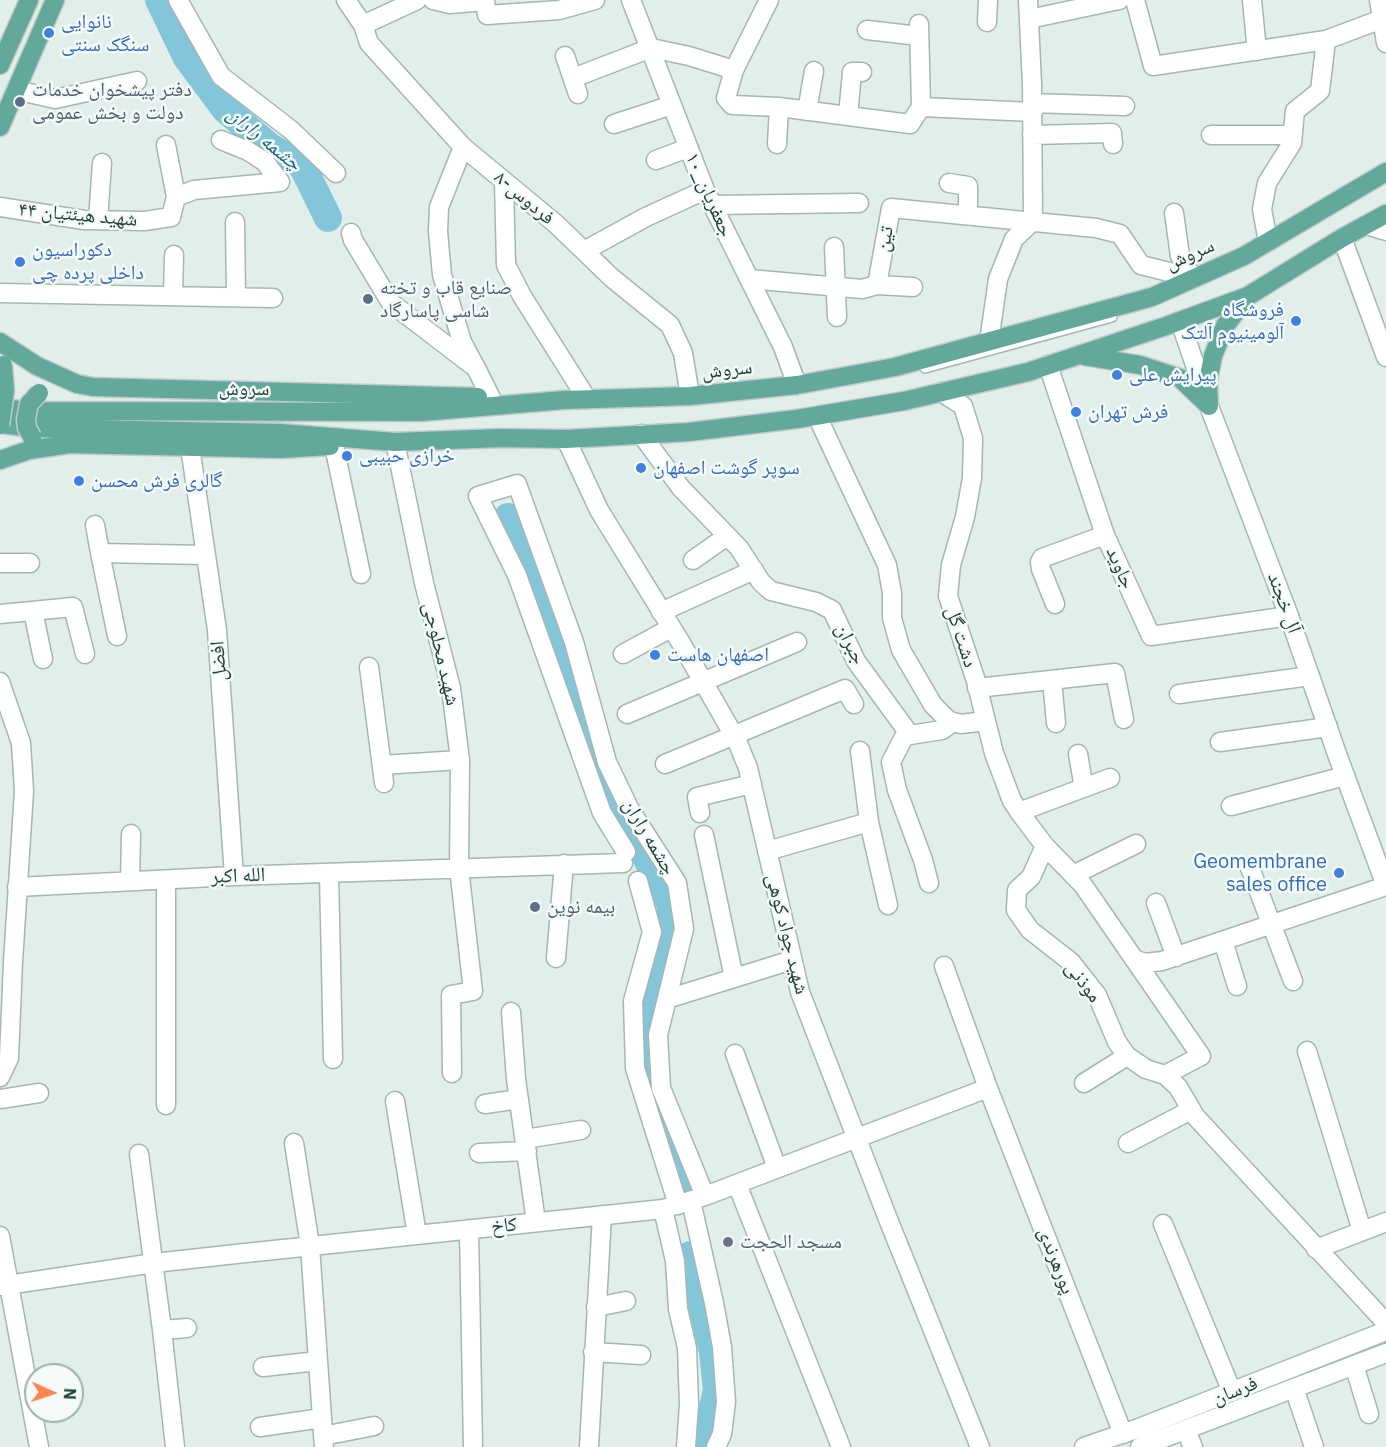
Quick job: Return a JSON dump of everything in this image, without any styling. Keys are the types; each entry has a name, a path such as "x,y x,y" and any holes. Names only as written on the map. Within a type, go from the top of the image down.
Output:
{"main road":[{"path":"0,65 28,0"},
{"path":"0,127 55,0"},
{"name":"سروش","path":"32,425 421,412 575,400 690,396 797,385 895,367 1147,298 1245,256 1386,172"},
{"path":"0,459 29,450 70,444 281,449 395,442 572,438 689,432 817,416 904,401 1028,372 1248,297 1342,238 1386,214"},
{"path":"1167,290 1180,321"},
{"path":"1209,406 1208,381 1213,356 1225,327 1248,297"},
{"path":"0,342 37,366 76,384"},
{"path":"1079,355 1140,364 1180,378 1209,406"},
{"path":"2,360 5,391 0,424 280,433 395,442"},
{"path":"32,425 27,428 29,404 39,393 54,387 76,384 114,388 575,400"},
{"path":"0,408 32,425 51,446"}],"street":[{"path":"178,0 221,76 291,130 336,173"},
{"name":"۸-فردوس","path":"346,0 363,25 369,43 463,147 556,224 612,278 670,325 683,353 690,396"},
{"path":"363,25 417,0"},
{"path":"433,0 450,4 485,0 487,15 559,10 595,0"},
{"name":"۱۰_جعفریان","path":"631,0 708,198 783,347 797,385"},
{"path":"769,0 734,70 726,99 732,105 779,108 910,124 921,107 919,30 867,30"},
{"path":"987,22 988,0"},
{"path":"989,342 998,279 1014,239 1033,221 1028,0"},
{"path":"1029,20 1119,0"},
{"path":"1135,0 1153,66 1326,40 1382,19"},
{"path":"1252,0 1257,51"},
{"path":"1379,0 1386,43"},
{"path":"1268,242 1263,209 1267,183 1292,143 1295,111 1320,91 1326,40"},
{"path":"565,56 575,86 651,48 689,56 734,70"},
{"path":"807,111 814,70"},
{"path":"848,116 852,72 862,72"},
{"path":"16,90 55,99 137,81"},
{"path":"614,124 672,105"},
{"path":"921,107 1125,106"},
{"path":"777,144 779,108"},
{"path":"1032,135 1112,133 1113,144"},
{"path":"1211,135 1293,135"},
{"path":"166,145 176,197 194,190 280,182 265,162 248,150 221,140"},
{"path":"463,147 439,207 438,232 442,275 462,342 491,398"},
{"path":"656,160 688,148"},
{"path":"98,220 102,163"},
{"path":"504,182 506,265 575,400"},
{"path":"949,183 968,186 968,214"},
{"name":"شهید هیئتیان ۴۴","path":"0,207 98,220 145,221 171,217 176,197"},
{"path":"584,251 646,217 708,198 859,203"},
{"name":"تین","path":"877,285 891,208 1096,228 1120,234 1141,265 1193,278"},
{"path":"1174,213 1180,256 1193,278"},
{"path":"235,222 236,297"},
{"path":"1366,225 1386,231"},
{"path":"351,232 391,303 476,368"},
{"path":"1342,238 1386,357"},
{"path":"834,247 837,317"},
{"path":"173,296 174,255"},
{"path":"749,279 862,289 877,285 913,287"},
{"path":"0,293 273,298"},
{"name":"آل خجند","path":"1180,321 1209,406 1289,616 1386,886"},
{"name":"جاوید","path":"1048,365 1105,535 1151,636 1289,616"},
{"name":"دشت گل","path":"941,392 963,406 973,438 972,478 965,517 951,565 948,596 998,763 1012,801 1019,812 1045,846 1083,885 1201,1056 1165,1076"},
{"path":"817,416 887,564 892,593 892,618 901,650 933,705 948,720 961,724 985,721"},
{"name":"جبران","path":"641,434 681,488 739,548 761,582 771,591 816,602 832,610 856,661 910,735"},
{"name":"شهید جواد کوهی","path":"572,438 599,510 703,681 734,736 748,768 800,992 980,1447"},
{"name":"شهید محلوجی","path":"395,442 424,583 451,688 460,760 459,868 473,992 451,995 452,1073"},
{"path":"334,446 361,574"},
{"name":"افضل","path":"190,447 217,630 234,876"},
{"name":"الله اکبر","path":"18,887 234,876 564,864 625,858 602,813 517,575 478,496 517,484"},
{"name":"چشمه راران","path":"517,484 574,642 608,762 629,808 677,883 684,929 658,1035 661,1088 684,1203"},
{"path":"95,525 117,636"},
{"path":"1055,604 1041,569 1042,558 1105,535"},
{"path":"693,560 727,536"},
{"path":"100,553 206,555"},
{"path":"0,563 30,563"},
{"path":"661,612 754,570"},
{"path":"0,614 73,607 85,654"},
{"path":"33,611 43,659"},
{"path":"623,654 671,628"},
{"path":"627,714 796,642"},
{"path":"369,667 384,783"},
{"path":"977,688 1115,673 1124,719"},
{"path":"1179,694 1310,676"},
{"path":"1052,680 1056,723"},
{"path":"0,682 21,743 24,791 18,887 7,937 9,1059 0,1077"},
{"path":"665,764 845,689 854,704"},
{"path":"929,883 923,860 897,790 891,762 904,737 942,730 953,722"},
{"path":"1220,742 1328,727"},
{"path":"860,751 869,822 888,905"},
{"path":"1078,754 1084,788"},
{"path":"382,765 460,760"},
{"path":"1231,806 1345,776"},
{"path":"1019,812 1110,778"},
{"path":"700,813 697,797 752,784"},
{"path":"767,851 869,822"},
{"path":"130,882 131,834"},
{"path":"704,835 734,978"},
{"path":"1073,874 1136,844"},
{"name":"موذنی","path":"1045,846 1031,877 1017,890 1016,910 1030,930 1071,962 1097,995 1117,1042 1127,1056 1146,1069 1165,1076 1178,1087 1191,1110 1386,1323"},
{"path":"556,958 564,864"},
{"path":"1250,868 1293,981"},
{"path":"329,873 333,1059"},
{"path":"166,880 166,1105"},
{"path":"638,881 652,932 633,1001 635,1068 684,1203 712,1294 722,1347 726,1402 722,1434 716,1447"},
{"path":"1134,959 1145,963 1176,957 1386,886"},
{"path":"1156,903 1176,957"},
{"path":"1223,941 1237,986"},
{"path":"667,999 792,960"},
{"name":"پورهرندی","path":"944,966 988,1088 1123,1434"},
{"path":"511,1012 519,1099 536,1222"},
{"path":"1307,1051 1362,1232"},
{"path":"735,1054 777,1168"},
{"path":"1084,1083 1127,1056"},
{"name":"کاخ","path":"4,1285 154,1263 602,1215 684,1203 988,1088"},
{"path":"0,1099 39,1093"},
{"path":"485,1104 519,1099"},
{"path":"395,1101 417,1235"},
{"path":"1128,1143 1191,1110"},
{"path":"479,1153 526,1145 581,1130"},
{"path":"294,1143 310,1246 324,1442 374,1426"},
{"path":"139,1154 175,1447"},
{"path":"737,1184 841,1447"},
{"path":"684,1203 675,1261 678,1309 687,1348 689,1404 686,1447"},
{"path":"589,1447 602,1215"},
{"path":"1316,1249 1386,1222"},
{"path":"1163,1224 1232,1392"},
{"path":"470,1229 473,1447"},
{"path":"0,1236 4,1285 39,1447"},
{"path":"596,1307 626,1301"},
{"path":"162,1330 187,1328"},
{"name":"فرسان","path":"1084,1447 1123,1434 1386,1331"},
{"path":"593,1352 641,1355"},
{"name":"فرسان","path":"1140,1447 1189,1439 1294,1388 1386,1353"},
{"path":"263,1366 318,1361"},
{"path":"1354,1365 1370,1414"},
{"path":"1294,1388 1314,1447"},
{"path":"260,1427 322,1418"}],"lane":[{"path":"575,400 590,408 692,404 801,393 898,375 988,352 1138,308 1147,298"},
{"path":"572,438 587,430 666,425 816,410 905,393 1028,364 1144,325 1159,328"}],"waterway":[{"name":"چشمه راران","path":"159,0 187,58 225,109 270,147 302,165 328,218"},
{"path":"508,517 551,622 596,764 622,819 645,855 672,907 661,951 646,991 641,1019 643,1061 680,1184"},
{"path":"690,1255 713,1352 717,1390 704,1447"}],"place":[{"name":"نانوایی سنگک سنتی","path":"49,33"},
{"name":"دفتر پیشخوان خدمات دولت و بخش عمومی","path":"20,102"},
{"name":"دکوراسیون داخلی پرده چی","path":"20,262"},
{"name":"صنایع قاب و تخته شاسی پاسارگاد","path":"368,299"},
{"name":"فروشگاه آلومینیوم آلتک","path":"1296,321"},
{"name":"پیرایش علی","path":"1117,375"},
{"name":"فرش تهران","path":"1076,412"},
{"name":"خرازی حبیبی","path":"347,456"},
{"name":"سوپر گوشت اصفهان","path":"641,468"},
{"name":"گالری فرش محسن","path":"79,481"},
{"name":"اصفهان هاست","path":"655,655"},
{"name":"Geomembrane sales office","path":"1339,873"},
{"name":"بیمه نوین","path":"535,907"},
{"name":"مسجد الحجت","path":"728,1242"}]}
